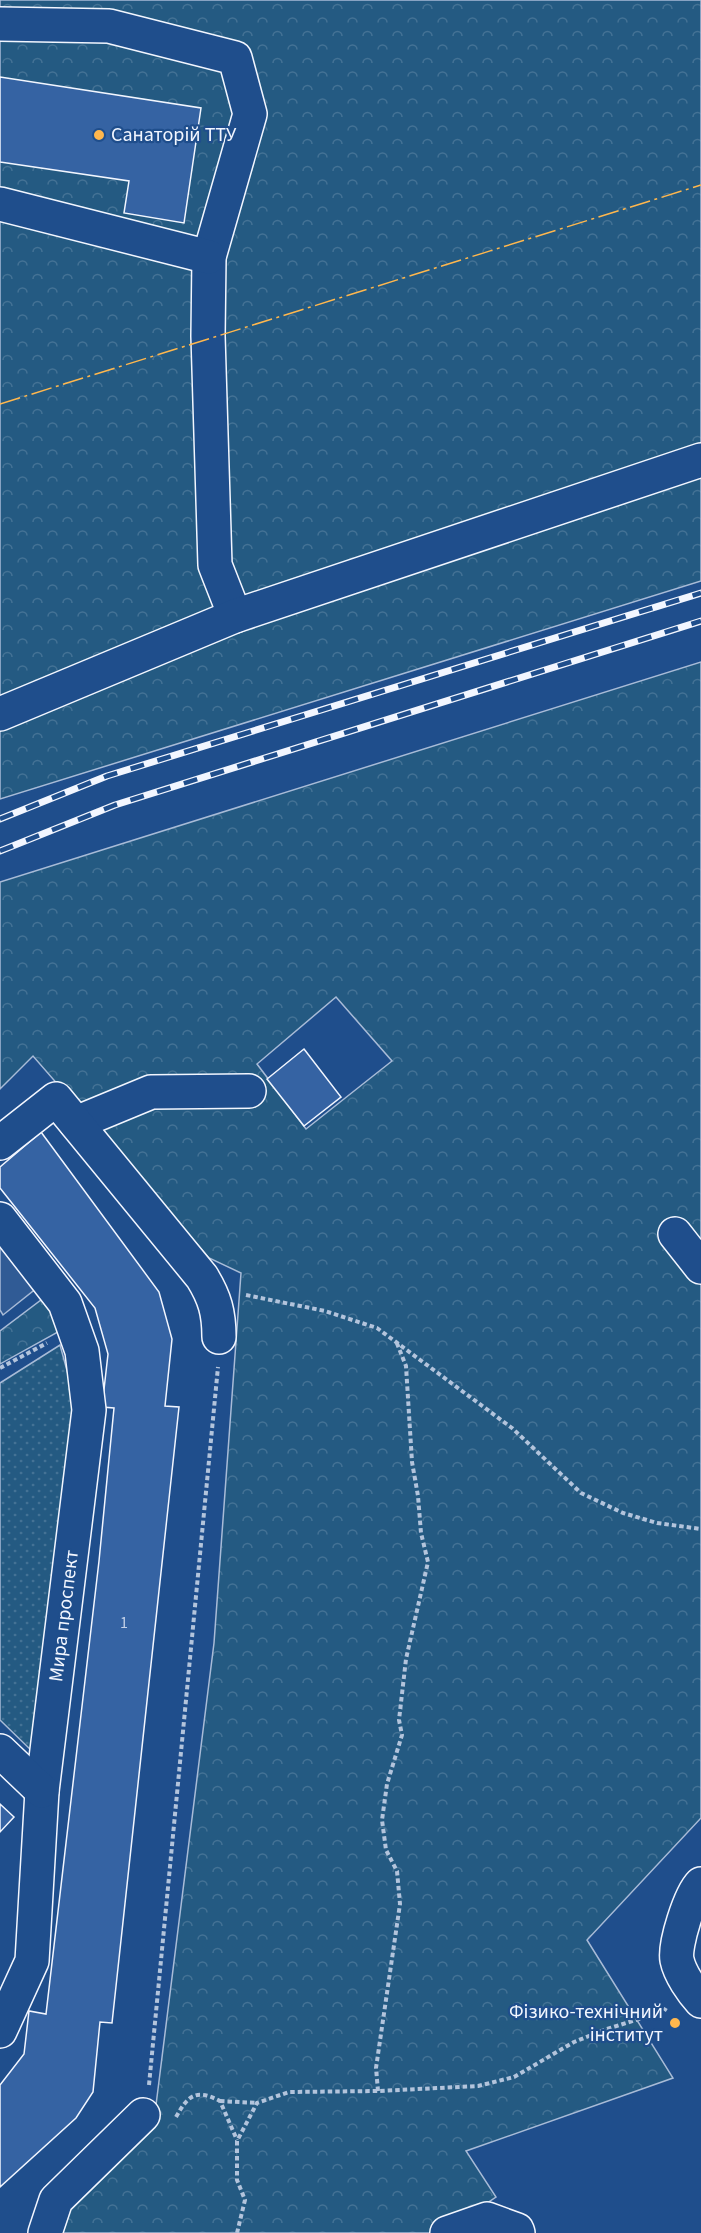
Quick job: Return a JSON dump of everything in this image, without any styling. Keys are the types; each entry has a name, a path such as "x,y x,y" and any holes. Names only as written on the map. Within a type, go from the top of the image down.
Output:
{"lane":[{"path":"0,24 109,26 235,58 250,114 209,256 208,336 215,565 235,616"},
{"path":"0,204 209,256"},
{"path":"0,714 235,616 701,460"},
{"path":"0,1143 66,1111 151,1092 249,1091"},
{"path":"66,1111 212,1293 219,1314 219,1337"},
{"name":"Мира проспект","path":"0,1219 65,1303 82,1351 88,1410 42,1791 32,1961 0,2031"},
{"path":"675,1234 701,1268"},
{"path":"0,1751 42,1791"},
{"path":"693,1989 677,1960 681,1930 701,1884"},
{"path":"45,2233 56,2200 158,2119"},
{"path":"447,2233 487,2219 517,2230 518,2233"}],"path":[{"path":"212,1293 256,1296 326,1311 377,1328 512,1428 581,1493 623,1513 657,1523 701,1529"},
{"path":"0,1368 74,1329"},
{"path":"219,1337 218,1394 148,2089 158,2119 193,2095 211,2096 220,2101 257,2103 289,2092 378,2091 478,2086 514,2077 574,2042 664,2011 693,1989"},
{"path":"378,2091 376,2068 400,1904 397,1871 386,1850 382,1820 387,1784 402,1735 399,1720 406,1659 428,1562 421,1533 412,1462 406,1366 396,1341"},
{"path":"220,2101 237,2141 237,2180 245,2200 237,2233"},
{"path":"237,2141 257,2103"}],"green space":[{"path":"0,0 701,0 701,581 0,799"},
{"path":"701,662 701,1818 587,1940 673,2078 466,2151 496,2197 442,2233 57,2233 63,2206 155,2113 214,1643 241,1273 209,1258 33,1056 0,1089 0,882","holes":["336,997 392,1061 306,1129 257,1064"]},
{"path":"45,1297 58,1332 0,1364 0,1331"},
{"path":"60,1345 74,1396 35,1754 0,1720 0,1383"}],"shaded area":[{"path":"0,1231 38,1287 3,1315 0,1310"}],"building":[{"name":"Санаторій ТТУ","path":"0,77 201,108 184,223 124,213 129,181 0,162"},
{"path":"304,1049 341,1097 304,1126 267,1079"},
{"path":"41,1132 159,1292 172,1339 165,1406 179,1407 112,2023 100,2022 93,2092 76,2118 0,2187 0,2085 24,2054 29,2011 46,2014 99,1561 114,1408 102,1407 108,1354 95,1308 0,1188 0,1167"},
{"path":"0,1804 14,1817 0,1832"}],"railway":[{"path":"0,819 107,776 701,593"},
{"path":"0,851 115,805 701,621"}],"power":[{"path":"0,404 701,185"}],"place":[{"name":"Санаторій ТТУ","path":"99,135"},
{"name":"Фізико-технічний інститут","path":"675,2023"}]}
